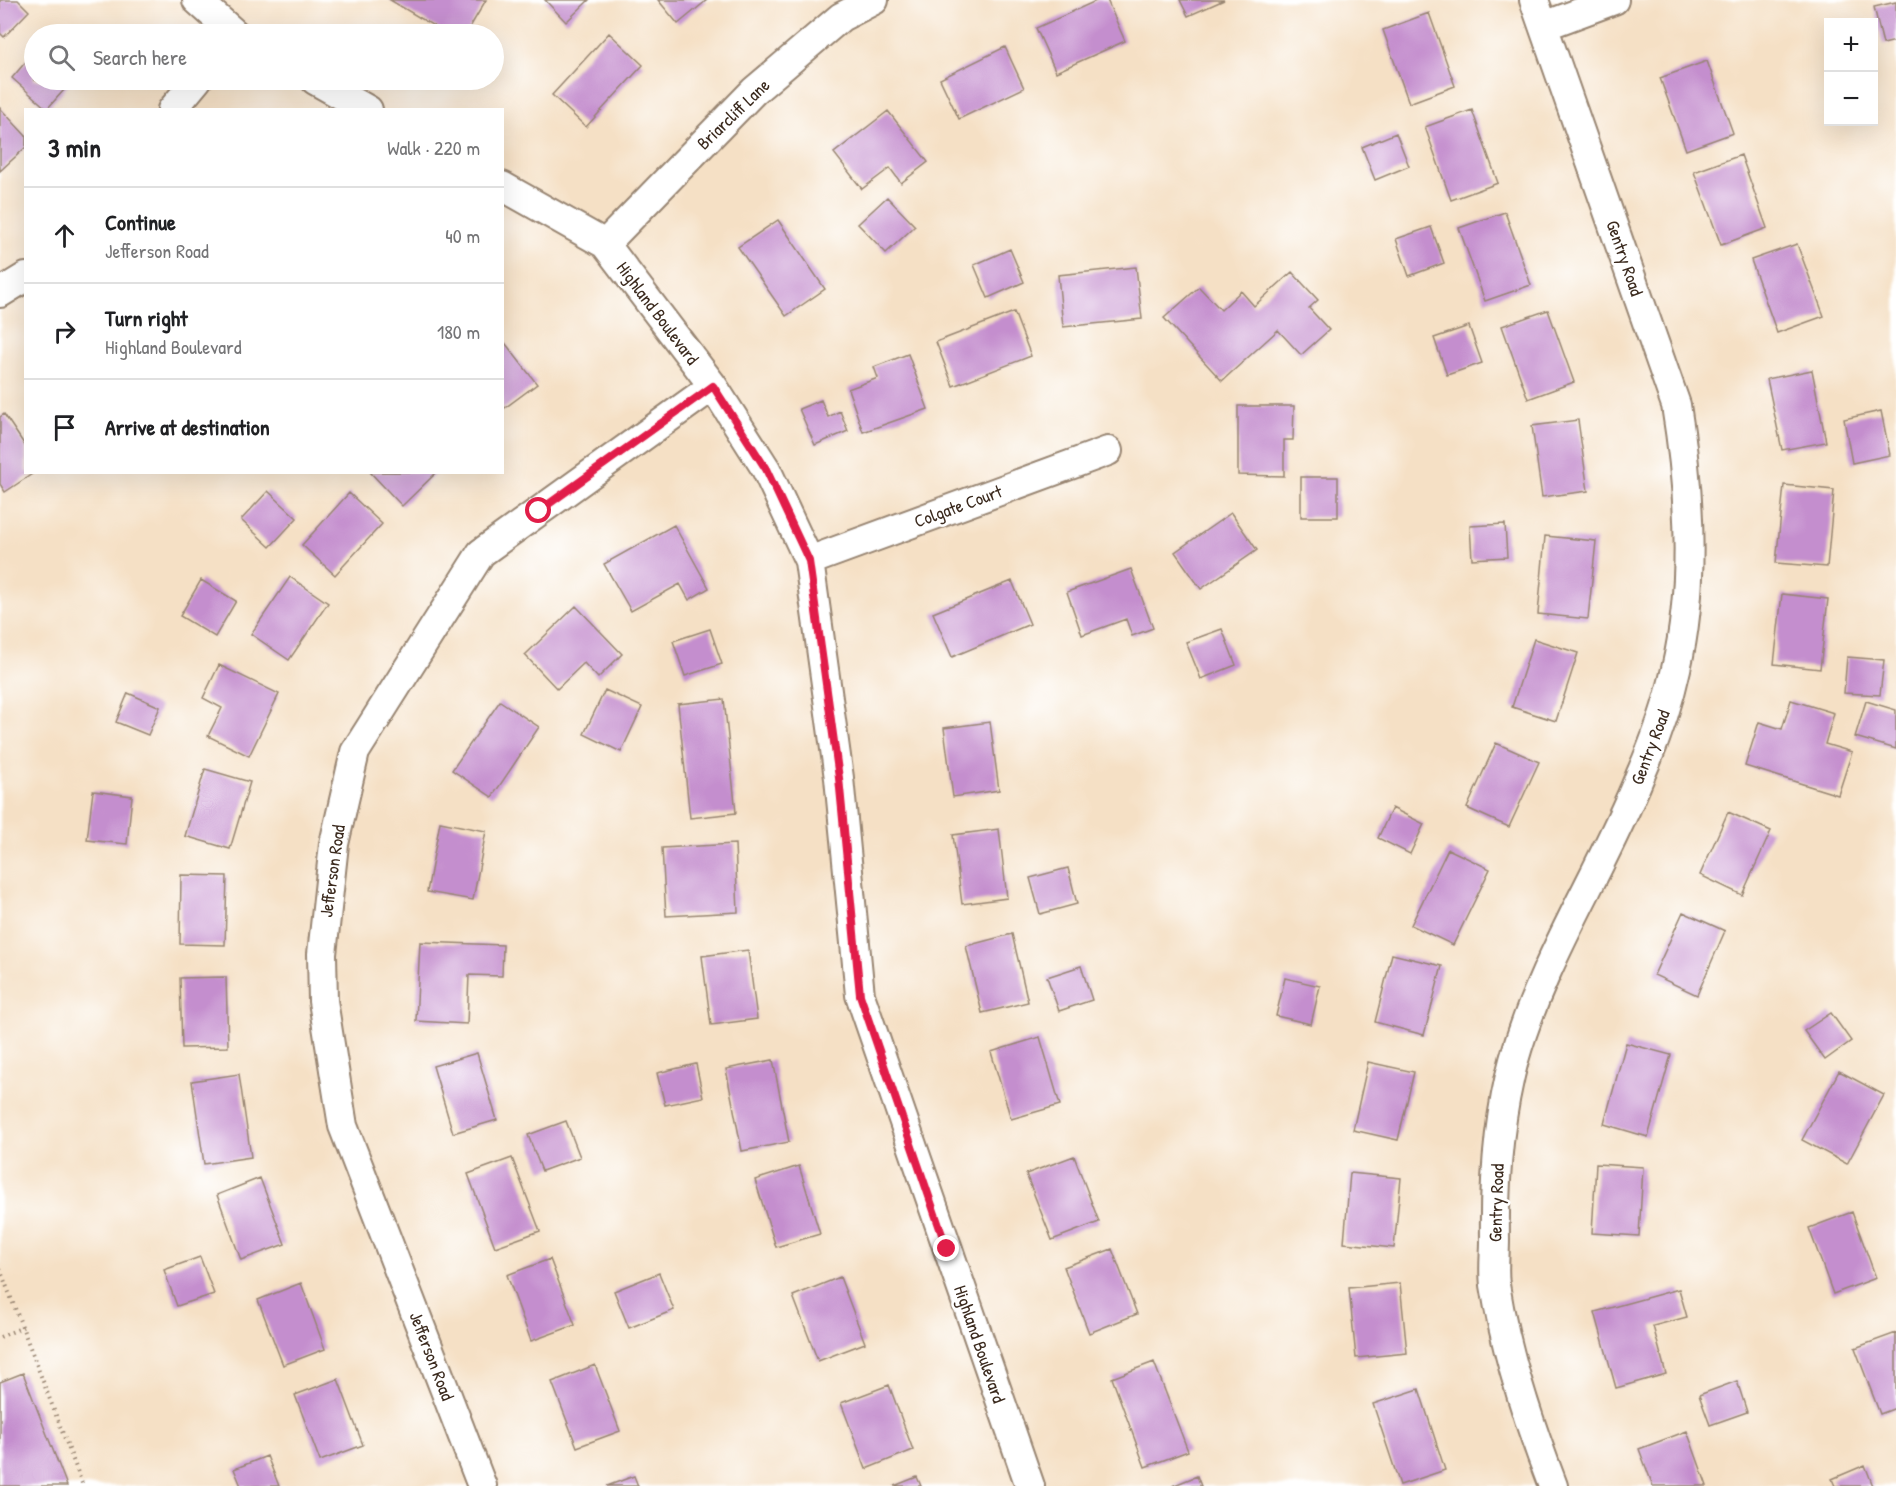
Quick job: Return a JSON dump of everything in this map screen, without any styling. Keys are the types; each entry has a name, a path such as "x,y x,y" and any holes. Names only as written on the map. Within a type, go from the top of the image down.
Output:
{"street":[{"path":"197,0 224,24"},
{"name":"Briarcliff Lane","path":"605,244 754,91 841,17 874,0"},
{"name":"Gentry Road","path":"1534,0 1676,405 1685,459 1689,533 1683,622 1677,668 1664,712 1640,778 1537,992 1514,1061 1500,1132 1494,1196 1495,1283 1511,1359 1531,1429 1553,1486"},
{"path":"1544,26 1614,0"},
{"path":"174,108 189,90"},
{"path":"333,90 364,108"},
{"name":"Highland Boulevard","path":"504,187 605,244 713,386 766,469 809,561 839,778 860,995 1030,1486"},
{"path":"0,293 24,278"},
{"name":"Jefferson Road","path":"482,1486 344,1126 332,1066 322,976 324,931 334,844 355,752 481,553 713,386"},
{"name":"Colgate Court","path":"809,561 1108,451"}],"path":[{"path":"0,1269 83,1486"},
{"path":"0,1337 23,1327"}],"building":[{"path":"0,0 18,0 29,11 4,37 0,33"},
{"path":"390,0 486,0 472,24 430,24"},
{"path":"545,0 589,0 566,22"},
{"path":"658,0 707,0 678,24"},
{"path":"1098,0 1107,0 1125,41 1056,72 1036,28"},
{"path":"1180,0 1224,0 1188,16"},
{"path":"1896,2 1896,41 1883,44 1874,7"},
{"path":"1429,13 1455,86 1409,103 1383,30"},
{"path":"609,33 643,65 586,127 552,95"},
{"path":"1005,47 1024,88 959,119 940,79"},
{"path":"1707,61 1733,133 1686,150 1660,78"},
{"path":"24,64 24,89 12,78"},
{"path":"26,90 64,90 46,108"},
{"path":"0,108 24,134 24,149 0,171"},
{"path":"1472,110 1498,183 1451,200 1425,127"},
{"path":"888,111 928,162 901,183 890,168 862,189 834,153"},
{"path":"1396,133 1409,166 1375,180 1362,147"},
{"path":"1741,155 1767,228 1721,245 1694,172"},
{"path":"887,197 915,226 886,253 858,224"},
{"path":"1505,212 1531,285 1485,301 1459,228"},
{"path":"778,220 825,289 786,316 738,247"},
{"path":"1431,227 1444,263 1409,276 1396,239"},
{"path":"1797,244 1824,316 1777,333 1751,260"},
{"path":"1010,249 1024,282 988,298 974,265"},
{"path":"1136,267 1142,319 1063,327 1058,275"},
{"path":"1292,272 1318,300 1309,308 1329,330 1301,355 1278,330 1222,381 1164,318 1199,287 1221,310 1241,291 1254,306"},
{"path":"1548,310 1574,382 1528,399 1502,326"},
{"path":"1014,312 1031,356 953,386 936,342"},
{"path":"1469,326 1482,363 1447,375 1434,338"},
{"path":"504,342 537,384 504,409"},
{"path":"908,354 928,409 863,432 848,389 878,378 874,367"},
{"path":"1812,370 1826,442 1782,450 1767,379"},
{"path":"821,400 828,417 840,411 848,431 815,445 799,409"},
{"path":"1238,406 1294,406 1293,440 1284,440 1284,476 1238,475"},
{"path":"1881,411 1890,455 1852,463 1844,419"},
{"path":"4,414 24,444 24,474 32,474 5,492 0,484 0,417"},
{"path":"1578,420 1588,491 1542,497 1532,426"},
{"path":"372,474 435,474 402,506"},
{"path":"1301,477 1338,477 1338,517 1301,517"},
{"path":"1784,485 1834,490 1827,567 1776,563"},
{"path":"268,491 297,518 270,547 241,520"},
{"path":"349,493 382,524 335,575 302,545"},
{"path":"1231,513 1257,550 1201,589 1175,552"},
{"path":"1505,524 1507,557 1472,559 1470,526"},
{"path":"674,525 709,588 689,600 680,584 631,611 604,564"},
{"path":"1545,536 1596,541 1588,619 1538,614"},
{"path":"1131,569 1153,628 1132,636 1126,619 1082,635 1067,592"},
{"path":"290,577 328,603 289,660 251,634"},
{"path":"201,580 236,601 215,637 180,616"},
{"path":"1012,581 1030,624 952,657 933,613"},
{"path":"1782,594 1828,599 1820,669 1774,664"},
{"path":"576,606 622,654 598,678 584,663 557,689 525,655"},
{"path":"710,629 722,664 685,676 673,641"},
{"path":"1222,629 1236,665 1201,679 1186,642"},
{"path":"1534,639 1578,653 1556,721 1512,707"},
{"path":"1847,657 1884,660 1880,695 1844,693"},
{"path":"219,665 279,694 249,756 208,736 222,708 203,698"},
{"path":"605,690 642,707 621,752 584,734"},
{"path":"128,693 160,707 148,735 116,722"},
{"path":"724,699 736,813 690,818 678,704"},
{"path":"1791,700 1834,713 1825,744 1852,752 1838,795 1745,766 1759,722 1782,729"},
{"path":"500,701 539,727 492,797 452,770"},
{"path":"1866,701 1896,710 1896,749 1855,737"},
{"path":"990,722 999,790 953,797 944,728"},
{"path":"1496,743 1539,762 1509,827 1467,808"},
{"path":"205,769 250,782 230,849 185,836"},
{"path":"93,791 132,796 127,844 87,840"},
{"path":"1392,808 1424,824 1410,854 1378,838"},
{"path":"1728,812 1771,831 1742,895 1700,875"},
{"path":"440,822 486,831 473,900 427,892"},
{"path":"999,829 1007,898 962,904 953,835"},
{"path":"735,844 738,912 666,916 662,848"},
{"path":"1448,849 1490,869 1453,945 1411,925"},
{"path":"1068,868 1077,904 1040,914 1030,878"},
{"path":"181,875 227,876 225,945 180,944"},
{"path":"1683,912 1725,931 1697,995 1654,975"},
{"path":"1012,934 1028,1002 982,1013 966,946"},
{"path":"420,942 503,945 502,976 469,975 467,1024 416,1021"},
{"path":"748,950 757,1019 711,1025 702,956"},
{"path":"1392,954 1442,966 1424,1035 1375,1022"},
{"path":"1081,966 1092,1000 1059,1011 1047,977"},
{"path":"226,977 228,1047 182,1048 180,978"},
{"path":"1285,978 1320,986 1311,1024 1276,1016"},
{"path":"1831,1013 1851,1041 1825,1060 1804,1031"},
{"path":"1040,1037 1060,1105 1011,1119 991,1052"},
{"path":"1626,1043 1671,1055 1648,1137 1604,1124"},
{"path":"477,1053 497,1120 453,1133 433,1066"},
{"path":"773,1060 789,1142 742,1151 726,1069"},
{"path":"1368,1062 1414,1072 1398,1140 1353,1130"},
{"path":"696,1064 703,1097 665,1105 657,1073"},
{"path":"1839,1071 1884,1095 1847,1164 1802,1140"},
{"path":"239,1074 251,1157 204,1164 192,1081"},
{"path":"566,1121 580,1157 542,1171 528,1135"},
{"path":"1074,1156 1099,1222 1052,1240 1026,1174"},
{"path":"512,1158 540,1231 495,1247 468,1174"},
{"path":"1596,1164 1643,1167 1639,1236 1592,1233"},
{"path":"799,1166 820,1234 776,1247 755,1180"},
{"path":"1350,1173 1401,1178 1394,1248 1344,1243"},
{"path":"260,1178 285,1244 241,1260 217,1195"},
{"path":"1852,1212 1876,1278 1833,1294 1809,1228"},
{"path":"1112,1249 1137,1314 1089,1333 1064,1267"},
{"path":"200,1257 214,1294 177,1306 164,1270"},
{"path":"550,1259 575,1325 531,1341 507,1275"},
{"path":"659,1273 674,1310 629,1328 614,1291"},
{"path":"840,1277 865,1343 818,1361 793,1296"},
{"path":"301,1283 325,1349 283,1365 258,1300"},
{"path":"1400,1283 1407,1353 1356,1358 1349,1288"},
{"path":"1679,1289 1687,1317 1653,1326 1666,1374 1616,1388 1595,1312"},
{"path":"1896,1333 1896,1408 1880,1414 1855,1348"},
{"path":"1154,1362 1188,1451 1145,1467 1112,1378"},
{"path":"595,1365 620,1431 577,1447 552,1382"},
{"path":"23,1373 67,1486 0,1486 0,1382"},
{"path":"338,1379 363,1445 320,1461 295,1395"},
{"path":"1737,1381 1747,1412 1710,1425 1699,1395"},
{"path":"889,1385 913,1450 866,1469 841,1403"},
{"path":"1419,1389 1445,1470 1400,1485 1373,1404"},
{"path":"1687,1431 1707,1486 1653,1486 1639,1449"},
{"path":"267,1456 279,1486 241,1486 234,1469"},
{"path":"1865,1465 1873,1486 1835,1486 1832,1479"},
{"path":"634,1476 638,1486 607,1486"},
{"path":"1197,1476 1201,1486 1172,1486"},
{"path":"917,1477 921,1486 894,1486"}],"route":[{"path":"539,511 713,386 766,469 809,561 839,778 860,995 947,1249"}]}
